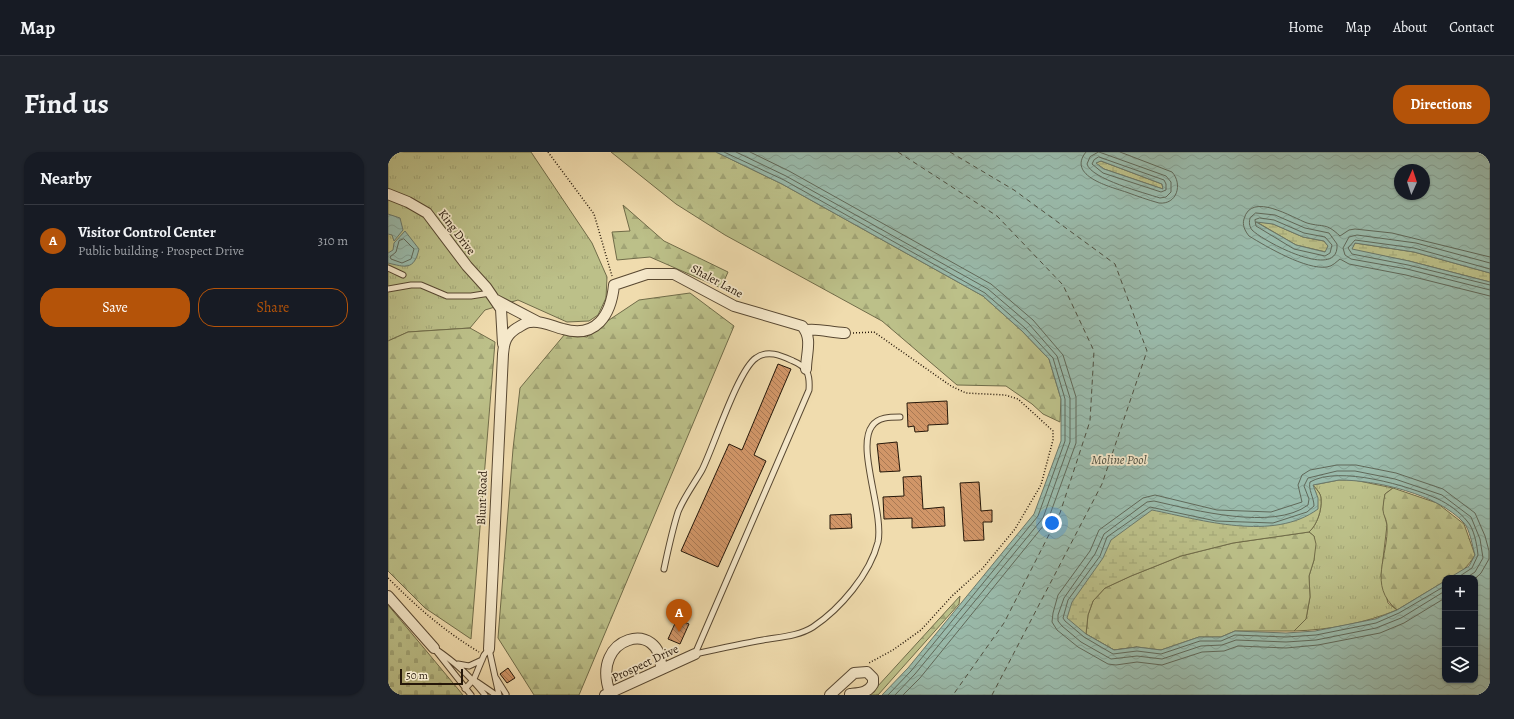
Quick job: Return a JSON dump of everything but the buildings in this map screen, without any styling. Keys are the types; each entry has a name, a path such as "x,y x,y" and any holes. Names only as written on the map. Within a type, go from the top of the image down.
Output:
{"street":[{"name":"King Drive","path":"388,194 408,202 427,213 467,266 493,296"},
{"name":"Shaler Lane","path":"614,285 647,274 674,274 734,306 768,317 798,324 806,330 845,333"},
{"path":"493,296 538,322 573,331 589,331 599,323 611,304 614,285"},
{"name":"Blunt Road","path":"486,654 503,347 501,309 493,296"},
{"name":"Blunt Road","path":"503,347 505,339 514,330 530,322 538,322"},
{"path":"806,330 809,347 806,369"},
{"path":"388,596 434,648"},
{"path":"607,694 606,676 609,658 612,651 618,644 625,640 638,639 652,644 656,648 662,661 661,669"},
{"name":"Prospect Drive","path":"607,694 695,654"},
{"path":"830,695 854,673 867,672 873,678 873,684 870,689 864,692 850,694"}],"lane":[{"path":"388,268 404,275"},
{"path":"388,289 411,285 421,285 447,296 493,296"},
{"path":"664,569 670,538 679,511 702,469 739,383 751,362 761,355 771,354 796,362 806,369 810,377 809,390 695,654"},
{"path":"695,654 806,631 838,605 854,587 870,563 878,541 880,523 870,475 867,437 872,425 882,419 900,416"},
{"path":"434,648 457,664 474,679 498,695"},
{"path":"434,648 471,695"},
{"path":"457,664 469,666 486,654"},
{"name":"Blunt Road","path":"486,654 494,674 506,694"},
{"name":"Blunt Road","path":"465,689 474,679 486,654"},
{"name":"Blunt Road","path":"494,674 498,695"},
{"path":"474,679 486,695"}],"path":[{"path":"548,152 594,214 598,223 614,285"},
{"path":"845,333 874,332 950,386 966,393 1005,395 1018,399 1053,431 1053,440 1041,485 1015,529 982,569 952,596 921,630 893,650 864,665 854,673"},
{"path":"388,578 419,610 460,640 486,654"}],"green space":[{"path":"388,152 531,152 592,243 607,277 606,298 598,315 589,321 567,322 518,300 485,310 470,328 408,332 388,341"},
{"path":"611,152 716,152 782,184 983,296 1022,331 1049,359 1061,399 1060,422 1043,414 1032,404 1006,386 957,385 882,321 725,235 676,204"},
{"path":"1101,161 1162,184 1163,189 1104,169 1095,163"},
{"path":"623,205 664,241 728,272 721,288 650,257 617,260 612,232 630,231"},
{"path":"1255,221 1273,224 1303,237 1324,241 1328,246 1326,252 1296,245"},
{"path":"1355,243 1414,252 1490,273 1490,282 1409,261 1351,250"},
{"path":"690,293 734,326 579,695 534,695 498,638 513,449 520,388 565,334 587,337 606,322 639,300"},
{"path":"470,328 495,342 471,639 425,608 388,571 388,341 408,332"},
{"path":"1339,480 1354,480 1393,488 1385,494 1383,509 1387,525 1381,576 1388,603 1397,610 1372,619 1347,625 1294,631 1306,619 1310,597 1309,576 1314,560 1314,536 1309,532 1317,521 1321,503 1321,497 1313,485"},
{"path":"1313,485 1321,497 1321,503 1317,521 1309,532 1233,543 1181,556 1105,588 1093,601 1088,615 1086,634 1114,650 1137,647 1120,656 1057,623 1123,496"},
{"path":"1393,488 1437,503 1464,524 1475,555 1470,563 1459,573 1456,575 1442,575 1442,583 1397,610 1388,600 1383,591 1381,580 1387,537 1387,523 1383,510 1385,494"},
{"path":"1309,532 1314,536 1316,544 1314,560 1309,576 1310,597 1306,619 1294,631 1235,631 1221,637 1199,637 1161,650 1137,647 1114,650 1086,634 1088,615 1093,601 1105,588 1131,576 1181,556 1233,543"},
{"path":"960,596 959,604 878,695 865,695 877,687"},
{"path":"388,605 463,695 388,695"}],"water":[{"name":"Moline Pool","path":"716,152 1490,152 1490,273 1414,252 1355,243 1352,249 1409,261 1490,282 1490,695 882,695 908,668 1034,514 1061,441 1061,399 1049,359 1022,331 983,296 782,184","holes":["1101,161 1162,184 1163,189 1104,169 1096,163","1256,222 1273,224 1303,237 1324,241 1328,246 1325,252 1296,245","1339,480 1370,483 1406,491 1439,504 1453,513 1464,523 1475,555 1469,566 1454,575 1478,575 1478,683 1442,683 1442,583 1397,610 1375,619 1315,631 1286,633 1235,631 1221,637 1199,637 1161,650 1137,647 1114,650 1086,634 1067,618 1072,602 1103,558 1111,540 1152,510 1193,519 1237,526 1280,524 1300,519 1318,509 1318,498 1313,485"]},
{"path":"388,214 400,218 403,230 394,241 392,235 388,234"},
{"path":"405,231 419,249 417,256 408,266 399,266 388,263 388,253 393,250 394,243"}],"ferry route":[{"path":"898,152 997,216 1063,285 1094,351 1090,421 1060,513 1004,623 953,695"},
{"path":"950,152 1014,190 1115,264 1147,351 1102,484 992,695"}],"place":[{"name":"Visitor Control Center","path":"679,632"}]}
